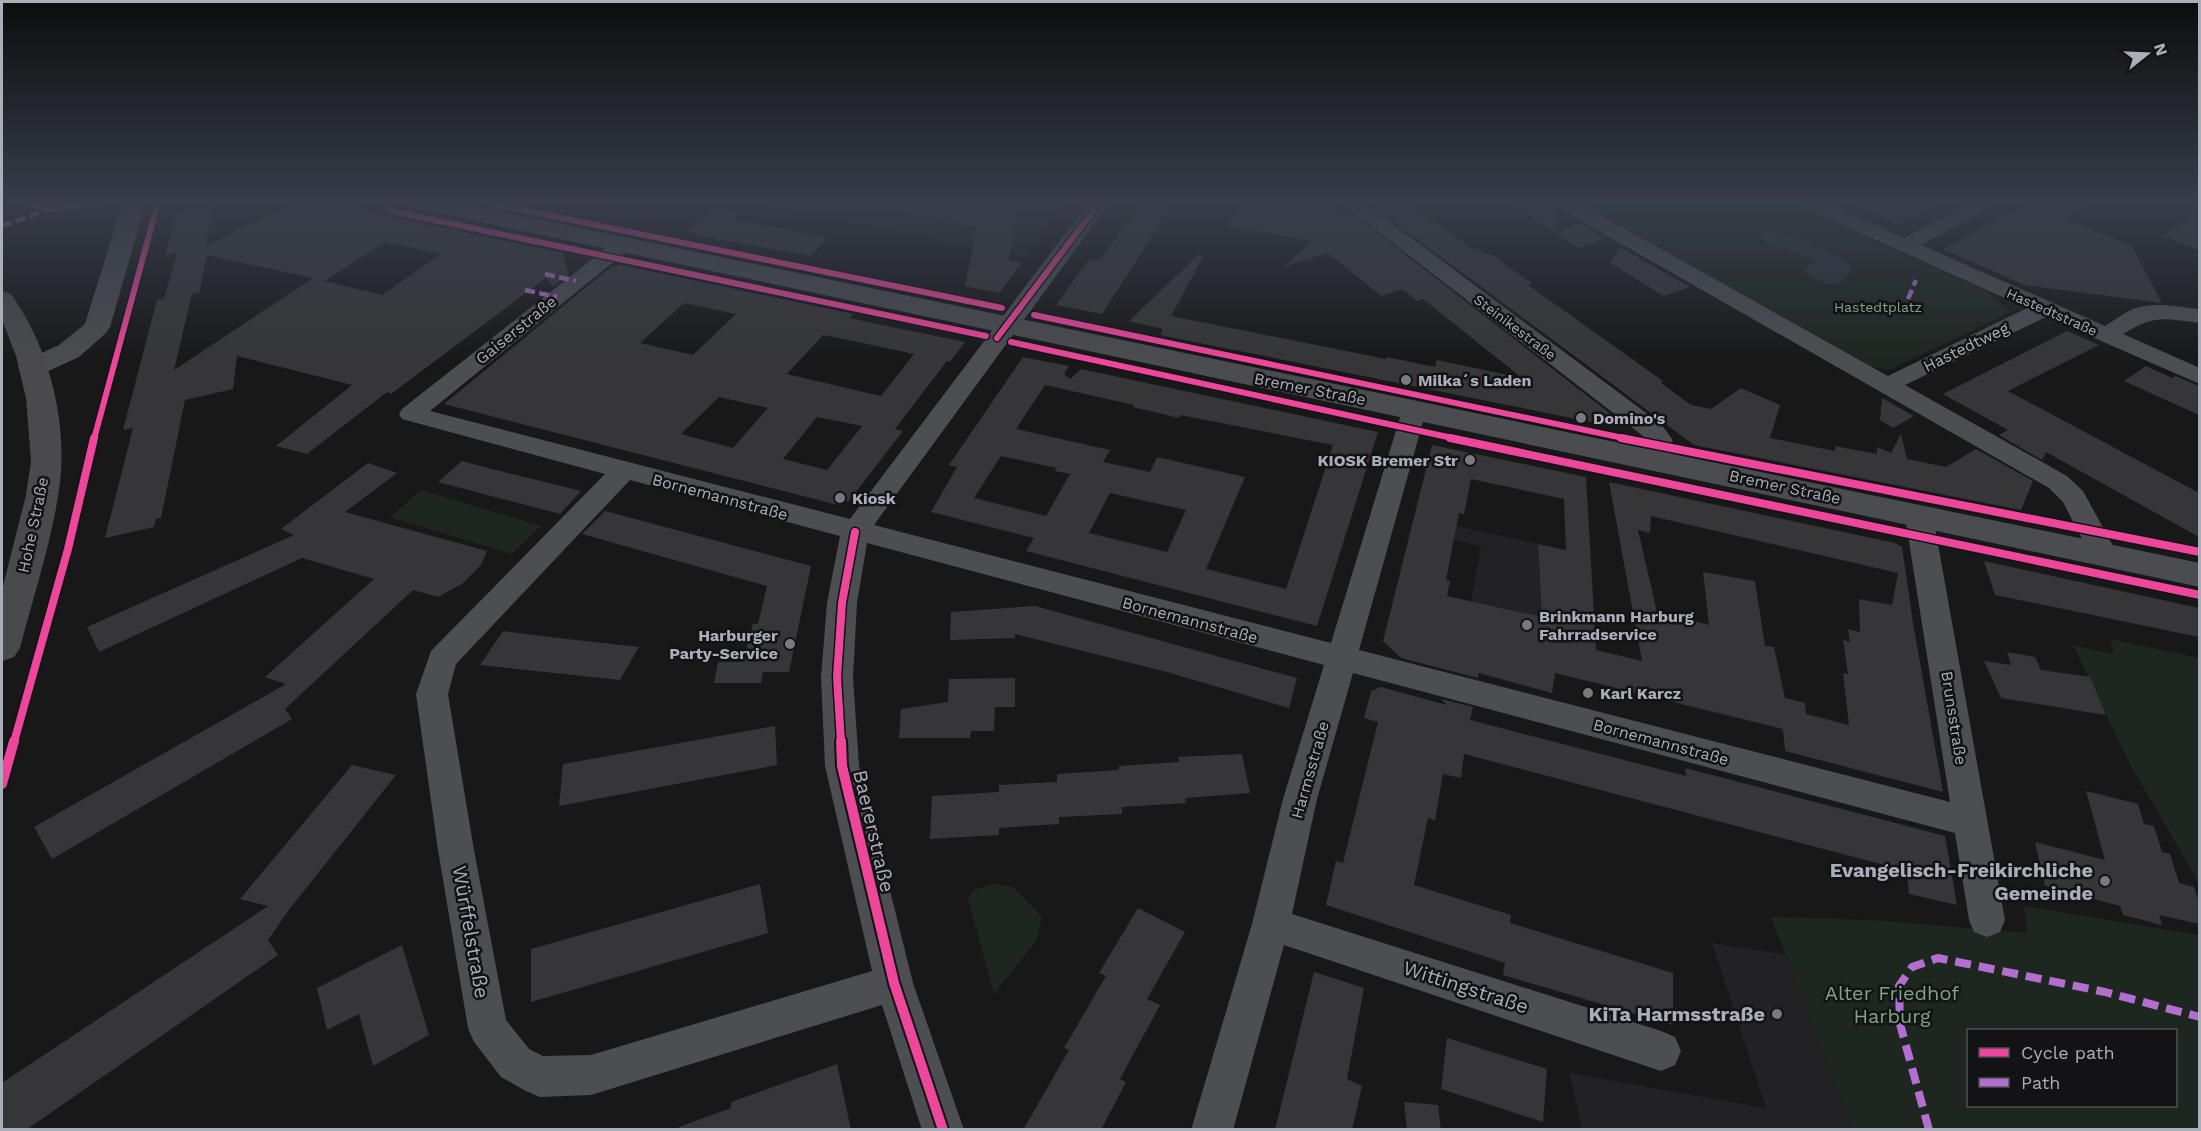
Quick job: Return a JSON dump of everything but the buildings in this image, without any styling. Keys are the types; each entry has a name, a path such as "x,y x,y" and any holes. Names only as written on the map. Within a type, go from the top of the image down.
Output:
{"main road":[{"path":"32,368 69,351 97,327 119,255"},
{"name":"Bremer Straße","path":"663,255 2199,575"},
{"name":"Hohe Straße","path":"2,299 12,314 23,339 40,396 46,462 31,546 2,648"}],"street":[{"name":"Gaiserstraße","path":"411,414 610,255"},
{"name":"Baererstraße","path":"943,1130 894,983 842,766 837,677 842,603 855,532 1061,255"},
{"name":"Steinikestraße","path":"1420,255 1652,430 1659,438 1663,462"},
{"path":"1656,255 2033,467 2068,490 2093,531 2104,555"},
{"name":"Hastedtstraße","path":"1924,255 2199,377"},
{"name":"Hastedtweg","path":"1887,385 2044,309"},
{"path":"2106,335 2141,314 2164,312 2199,316"},
{"name":"Harmsstraße","path":"1212,1130 1271,924 1300,799 1343,660 1414,411"},
{"name":"Bornemannstraße","path":"411,414 1343,660 1970,822"},
{"name":"Würffelstraße","path":"623,471 442,659 432,694 456,850 488,1028 515,1063 540,1077 591,1075 894,983"},
{"name":"Brunsstraße","path":"1919,516 1987,920"},
{"name":"Wittingstraße","path":"1271,924 1661,1051"}],"shaded area":[{"path":"1801,255 1832,255 1848,262 1851,267 1843,281 1830,284 1816,279 1804,268 1814,262 1813,259"},
{"path":"1457,526 1538,544 1542,617 1471,601 1481,546 1454,540"},
{"name":"KiTa Harmsstraße","path":"1712,943 1794,956 1862,1129 1582,1129 1569,1073 1766,1108"}],"green space":[{"name":"Hastedtplatz","path":"1666,255 1905,255 1986,291 2011,312 1889,370 1859,364"},
{"path":"421,490 541,526 512,554 390,517"},
{"path":"2110,639 2199,658 2199,883 2131,766 2073,645 2114,654"},
{"path":"994,884 1013,887 1042,917 1036,941 994,994 968,899 974,890"},
{"name":"Alter Friedhof Harburg","path":"2024,906 2199,935 2199,1129 1853,1129 1771,917 1874,920 2027,933"}],"marked path":[{"path":"545,274 576,281"},
{"path":"1908,299 1916,280"},
{"path":"525,290 557,297"},
{"path":"1929,1130 1900,1024 1899,986 1912,967 1938,958 2105,992 2200,1017"}],"cycle path":[{"path":"2,784 68,549 95,433 144,255"},
{"path":"599,255 986,336"},
{"path":"741,255 1002,308"},
{"path":"997,338 1060,255"},
{"path":"1034,315 1661,446 2200,552"},
{"path":"1011,342 1548,459 2200,595"},
{"path":"855,532 842,603 837,677 842,766 894,983 943,1130"}],"place":[{"name":"Milka´s Laden","path":"1406,380"},
{"name":"Domino's","path":"1581,418"},
{"name":"KIOSK Bremer Str","path":"1470,460"},
{"name":"Kiosk","path":"840,498"},
{"name":"Brinkmann Harburg Fahrradservice","path":"1527,625"},
{"name":"Harburger Party-Service","path":"790,644"},
{"name":"Karl Karcz","path":"1588,693"},
{"name":"Evangelisch-Freikirchliche Gemeinde","path":"2105,881"},
{"name":"KiTa Harmsstraße","path":"1777,1014"}]}
